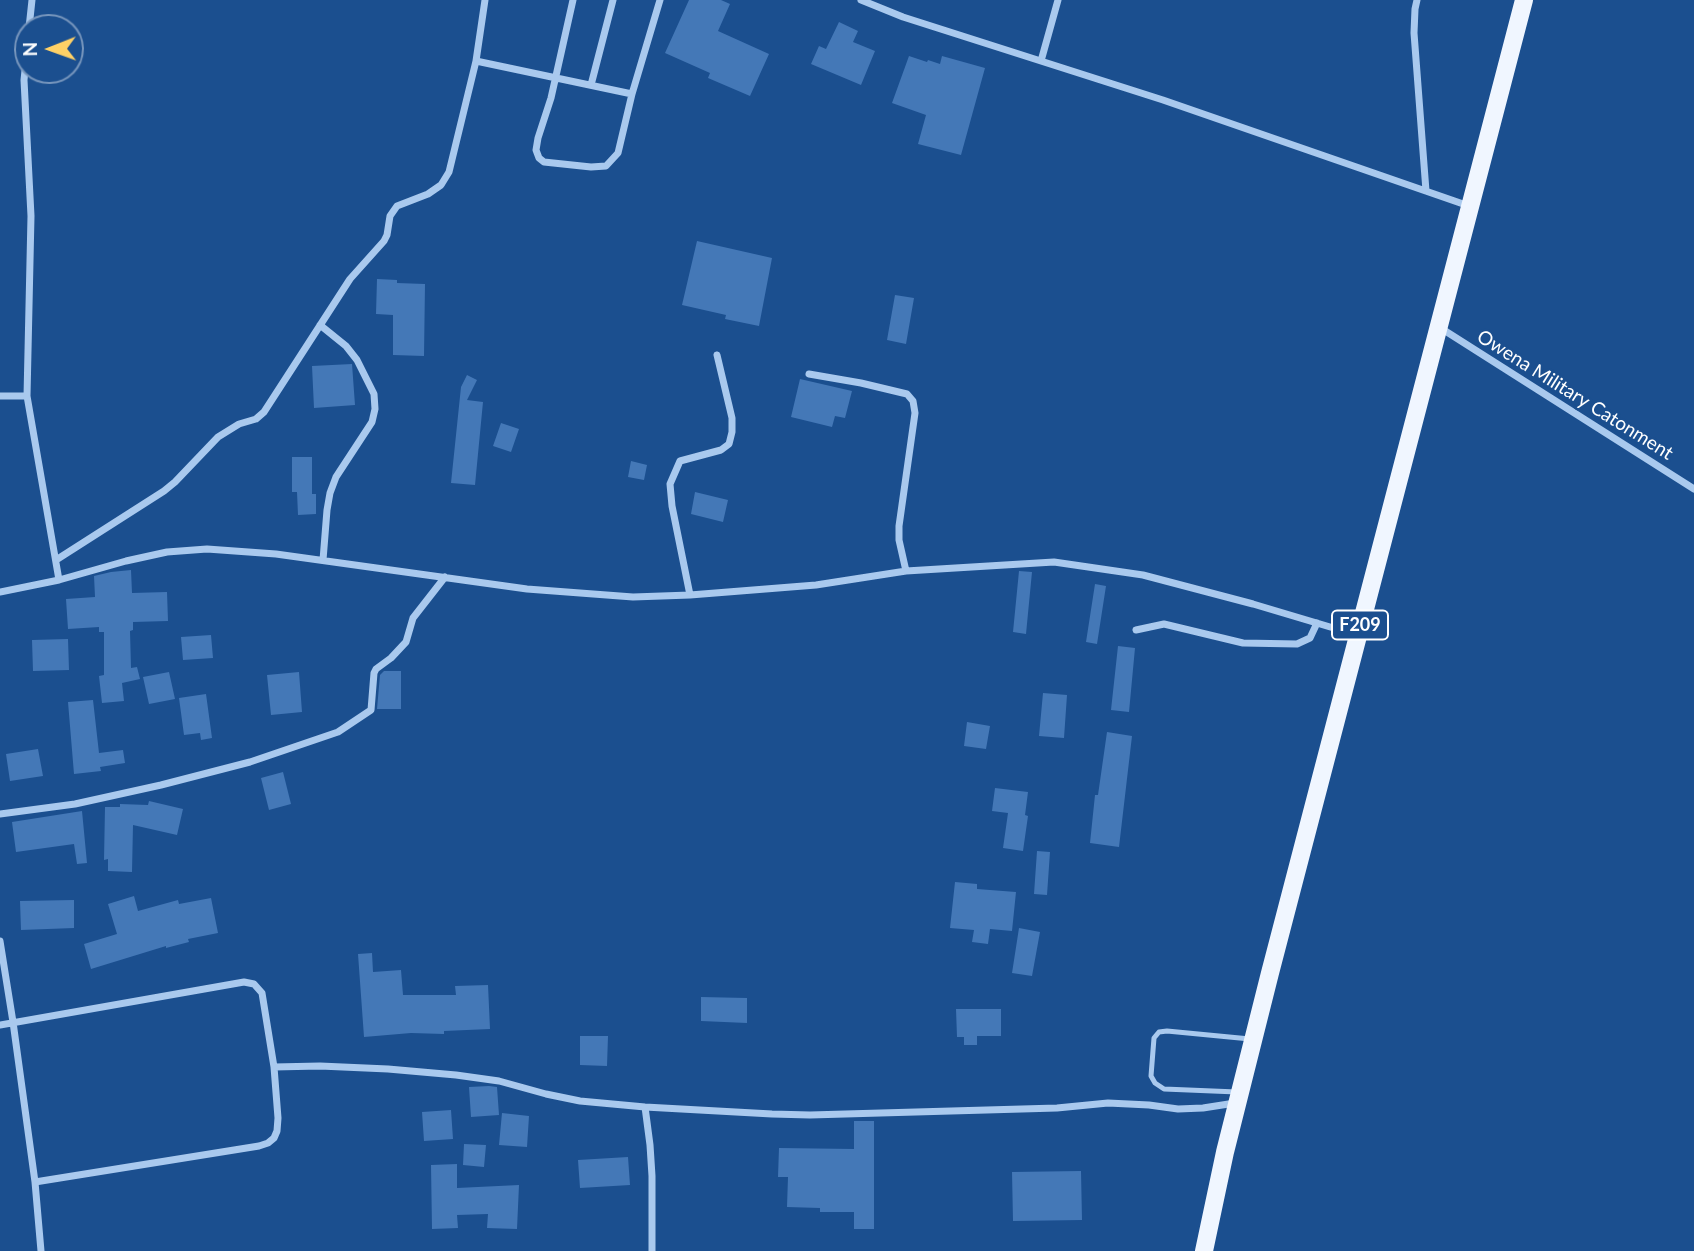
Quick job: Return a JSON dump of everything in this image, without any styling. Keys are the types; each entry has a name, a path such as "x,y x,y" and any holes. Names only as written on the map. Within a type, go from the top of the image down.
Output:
{"main road":[{"name":"F209","path":"1204,1251 1253,1039 1524,0"}],"street":[{"path":"56,560 164,491 218,437 239,424 256,419 264,412 350,279 384,241 390,216 397,206 428,194 441,185 449,172 476,61 485,0"},
{"path":"573,0 551,98 536,150 544,162 591,167 606,166 618,153 632,94 660,0"},
{"path":"591,85 613,0"},
{"path":"861,0 903,17 1163,100 1470,207"},
{"path":"1041,61 1058,0"},
{"path":"1417,0 1414,33 1426,191"},
{"path":"476,61 632,94"},
{"path":"24,84 32,216 27,396 60,580"},
{"path":"320,325 346,346 357,360 374,394 375,409 372,422 336,477 330,493 323,561"},
{"name":"Owena Military Catonment","path":"1438,327 1694,489"},
{"path":"690,595 670,484 680,461 722,450 729,444 732,418 717,355"},
{"path":"809,374 907,394 913,401 915,413 899,526 899,540 906,571"},
{"path":"0,396 27,396"},
{"path":"0,592 60,580 167,552 207,549 276,554 540,590 633,597 816,585 906,571 1054,562 1143,575 1358,635"},
{"path":"0,814 75,804 161,785 250,762 338,732 371,710 376,669 391,659 406,642 413,618 445,577"},
{"path":"1136,630 1164,624 1243,643 1297,644 1310,638 1317,623"},
{"path":"0,941 13,1022 41,1251"},
{"path":"0,1025 243,982 254,984 262,993 274,1067 278,1118 278,1131 268,1143 34,1182"},
{"path":"274,1067 320,1066 456,1075 499,1081 580,1101 810,1115 1057,1108 1108,1103 1178,1109 1203,1108 1239,1097"},
{"path":"645,1107 652,1176 652,1251"}],"lane":[{"path":"1239,1097 1164,1088 1155,1083 1151,1076 1154,1038 1159,1032 1167,1031 1253,1039"}],"building":[{"path":"689,0 721,0 730,4 718,31 769,54 750,96 708,78 710,73 665,53"},
{"path":"839,22 858,31 853,42 875,51 861,85 811,64 819,46 826,49"},
{"path":"909,56 940,64 942,56 985,68 961,155 918,144 926,115 892,103"},
{"path":"697,241 772,258 759,326 725,319 726,315 682,305"},
{"path":"377,279 425,284 424,356 393,355 393,315 376,314"},
{"path":"895,295 914,298 906,344 887,340"},
{"path":"352,364 355,405 314,408 312,366"},
{"path":"467,375 477,380 467,400 483,402 475,485 451,483 461,387"},
{"path":"800,379 852,391 845,418 835,416 832,427 791,417"},
{"path":"501,423 519,429 511,452 493,446"},
{"path":"292,457 312,457 312,494 316,494 316,514 298,515 297,492 292,492"},
{"path":"631,461 647,465 644,480 628,477"},
{"path":"695,492 728,500 723,522 691,514"},
{"path":"131,570 132,593 167,592 168,621 133,622 133,630 130,631 131,668 137,667 140,679 122,683 124,701 102,703 99,676 104,675 104,632 99,632 99,627 68,629 66,599 95,597 94,576"},
{"path":"1019,571 1032,572 1026,634 1013,632"},
{"path":"1095,584 1106,586 1097,644 1086,642"},
{"path":"211,635 213,658 183,660 181,637"},
{"path":"68,639 69,670 33,671 32,640"},
{"path":"1118,646 1135,648 1129,712 1111,710"},
{"path":"384,671 401,671 401,709 377,709 380,675"},
{"path":"169,672 175,699 149,704 143,677"},
{"path":"299,672 302,712 271,715 267,675"},
{"path":"1043,693 1067,695 1064,738 1039,736"},
{"path":"206,694 212,738 201,740 200,733 184,735 179,698"},
{"path":"93,700 99,753 123,750 125,763 100,767 101,771 74,774 68,702"},
{"path":"967,722 990,726 986,749 964,746"},
{"path":"1107,732 1132,736 1119,847 1090,843 1095,795 1098,795"},
{"path":"38,749 43,776 10,781 6,754"},
{"path":"283,772 291,804 269,810 261,778"},
{"path":"995,788 1028,792 1023,851 1003,848 1008,813 992,811"},
{"path":"149,801 183,809 177,835 133,825 132,872 108,871 108,859 104,860 105,807 120,807 120,804 148,805"},
{"path":"82,811 87,863 77,864 74,844 16,852 12,822"},
{"path":"1037,851 1050,852 1047,895 1034,894"},
{"path":"955,882 977,884 977,889 1016,892 1012,931 990,929 988,944 972,942 974,930 950,928"},
{"path":"134,896 138,911 178,900 179,904 211,898 218,933 188,939 189,942 166,946 91,969 84,944 117,934 108,904"},
{"path":"74,900 74,928 21,930 20,901"},
{"path":"1019,928 1040,932 1032,976 1012,973"},
{"path":"372,953 373,972 401,970 403,995 456,995 455,986 488,985 490,1029 364,1037 358,954"},
{"path":"701,997 747,998 747,1023 701,1021"},
{"path":"956,1009 1001,1009 1001,1036 977,1036 977,1045 964,1045 964,1037 957,1037"},
{"path":"580,1036 608,1036 607,1066 580,1065"},
{"path":"469,1087 497,1087 499,1115 471,1117"},
{"path":"451,1110 453,1139 424,1141 422,1112"},
{"path":"502,1113 529,1116 527,1147 499,1145"},
{"path":"854,1121 874,1121 874,1229 854,1229 854,1212 820,1212 820,1208 787,1207 788,1177 778,1177 779,1148 854,1149"},
{"path":"464,1144 486,1145 484,1167 463,1165"},
{"path":"628,1157 630,1185 580,1188 578,1160"},
{"path":"457,1164 457,1188 519,1185 517,1229 487,1228 488,1214 457,1215 458,1228 432,1229 431,1165"},
{"path":"1081,1171 1082,1220 1013,1221 1012,1172"}]}
